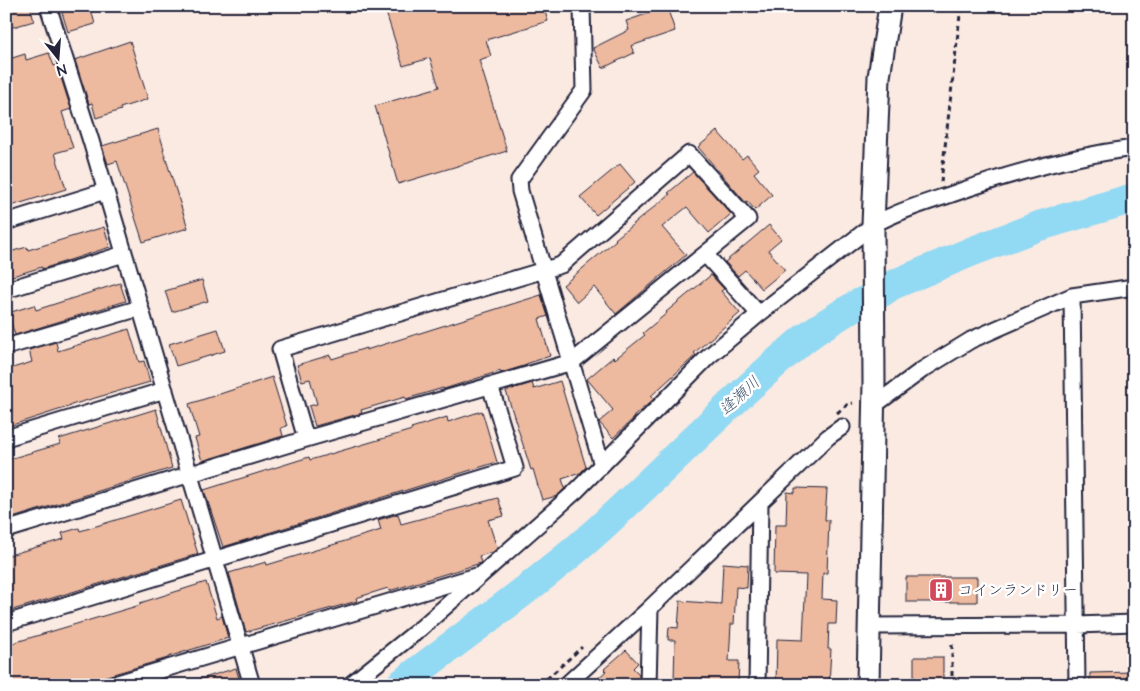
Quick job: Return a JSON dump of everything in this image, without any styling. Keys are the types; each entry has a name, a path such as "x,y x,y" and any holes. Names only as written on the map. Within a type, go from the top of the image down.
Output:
{"street":[{"path":"48,6 91,141 252,685"},
{"path":"582,6 584,90 519,180 520,191 602,465"},
{"path":"868,685 872,407 874,382 874,231 879,77 890,6"},
{"path":"350,685 421,628 576,491 708,357 759,314 874,231 894,213 1006,176 1093,153 1134,148"},
{"path":"6,530 306,439 572,362 748,219 689,154 560,265 544,272 280,349 306,439"},
{"path":"6,222 105,191"},
{"path":"6,290 124,254"},
{"path":"705,254 759,314"},
{"path":"872,407 922,370 971,340 1072,296 1134,287"},
{"path":"1072,296 1077,685"},
{"path":"6,347 140,308"},
{"path":"6,623 515,468 490,386"},
{"path":"6,438 165,390"},
{"path":"566,685 650,608 828,437 842,427"},
{"path":"757,685 760,503"},
{"path":"111,685 482,574"},
{"path":"648,685 650,608"},
{"path":"868,626 1134,623"}],"path":[{"path":"941,198 941,177 961,6"},
{"path":"952,638 952,685"}],"building":[{"path":"6,6 30,6 34,21 6,29"},
{"path":"60,6 90,6 95,24 68,32"},
{"path":"384,6 543,6 548,21 486,40 491,56 479,60 507,151 398,184 375,106 439,87 430,58 403,66"},
{"path":"667,7 675,31 631,46 634,53 603,68 593,48 629,30 626,21"},
{"path":"130,41 148,99 96,118 92,103 89,104 75,60"},
{"path":"49,53 54,66 57,65 71,109 62,112 73,148 55,153 66,189 11,206 6,189 6,60 25,54 26,60"},
{"path":"158,129 188,228 143,242 117,161 108,164 102,146"},
{"path":"717,131 742,159 747,155 759,169 754,173 772,195 755,210 747,201 745,202 698,147"},
{"path":"620,164 635,182 596,215 580,197"},
{"path":"693,172 731,214 709,233 687,207 662,227 686,255 616,314 594,287 577,302 563,285 670,194 668,193"},
{"path":"769,225 781,239 768,250 785,270 762,289 745,270 738,276 725,262"},
{"path":"104,227 110,247 42,269 42,267 6,278 6,253 27,247 28,250"},
{"path":"711,275 724,289 721,291 740,313 694,353 696,355 651,396 654,399 613,438 599,422 613,410 587,379 613,357 615,359 645,335 643,333 666,312"},
{"path":"202,280 208,301 172,312 165,291"},
{"path":"120,283 126,301 15,335 8,313 34,305 36,310"},
{"path":"541,295 548,316 539,319 550,356 501,373 500,371 406,399 405,397 361,410 362,413 315,426 309,406 317,404 310,379 302,381 297,365 330,355 332,359 366,348 366,350"},
{"path":"129,329 139,362 144,361 150,382 71,405 6,427 6,370 32,362 29,350 56,342 58,351"},
{"path":"218,329 225,351 176,366 169,344"},
{"path":"272,377 287,426 281,428 283,436 202,461 195,438 199,437 189,404"},
{"path":"560,381 586,467 580,473 562,479 565,488 557,496 542,500 506,391 532,383 534,389"},
{"path":"156,409 172,468 6,520 6,460 60,444 59,439"},
{"path":"482,411 497,462 223,547 204,490 309,457 310,460 412,430 411,428 447,417 448,422"},
{"path":"795,488 827,489 825,520 829,520 827,573 823,573 822,599 837,600 836,624 829,624 828,649 831,649 829,685 776,685 777,639 803,640 806,575 774,574 775,525 786,525 787,492 795,493"},
{"path":"498,498 504,516 488,520 497,548 493,552 479,556 481,563 389,591 388,588 356,598 357,601 246,632 229,573 266,562 267,565 381,530 378,520 398,514 401,524"},
{"path":"181,500 198,554 6,612 6,556 64,539 62,533 79,528 80,531"},
{"path":"723,563 748,565 747,588 736,587 734,624 731,624 729,661 739,661 738,684 674,680 675,640 668,640 669,627 678,628 680,601 721,604"},
{"name":"コインランドリー","path":"906,577 977,577 977,602 906,602"},
{"path":"206,582 217,618 222,616 228,638 76,685 6,685 6,645 140,605 140,603"},
{"path":"626,650 638,663 633,668 639,674 639,678 632,685 591,685 606,671 604,669"},
{"path":"914,657 943,657 943,685 914,685"},
{"path":"236,668 241,685 191,685 191,682"},
{"path":"1134,672 1134,685 1090,685 1090,673"}],"waterway":[{"name":"逢瀬川","path":"400,685 566,558 766,372 800,342 824,325 858,304 883,292 890,286 973,251 1039,226 1134,198"}],"place":[{"name":"コインランドリー","path":"941,590"}]}
